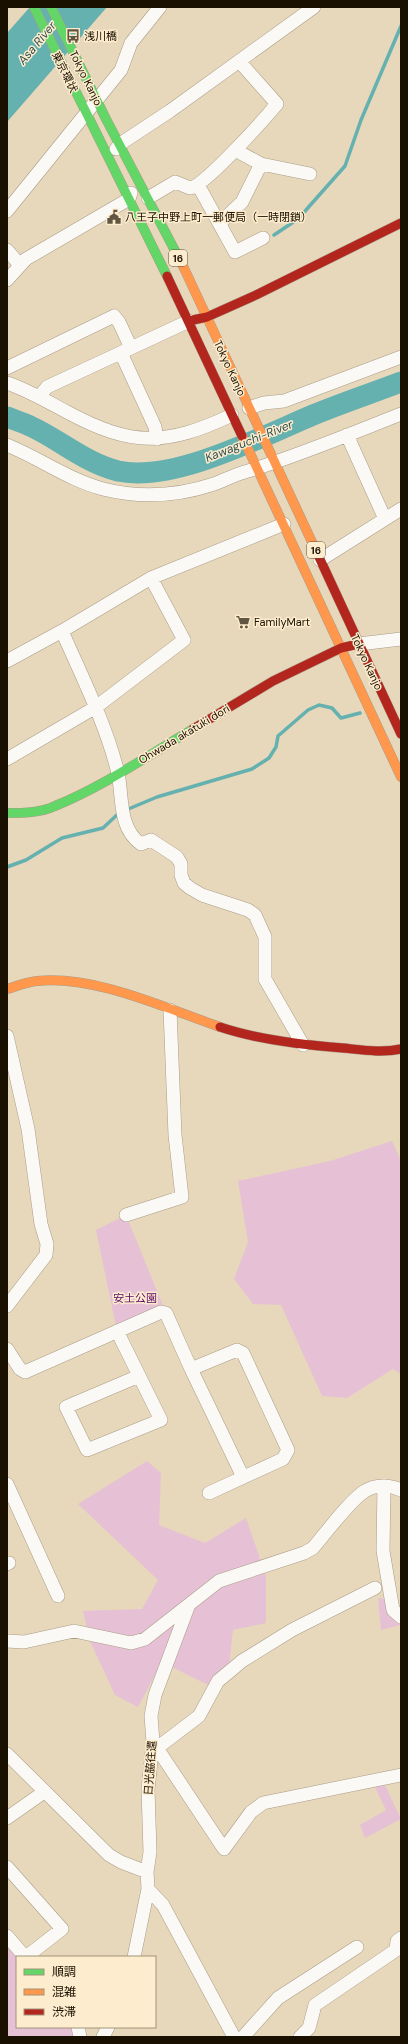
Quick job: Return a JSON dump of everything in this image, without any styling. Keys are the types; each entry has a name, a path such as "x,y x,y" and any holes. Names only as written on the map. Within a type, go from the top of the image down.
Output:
{"main road":[{"name":"東京環状","path":"34,7 83,109"},
{"name":"Tokyo Kanjo","path":"51,7 207,317 401,734"},
{"name":"Tokyo Kanjo","path":"83,109 129,199 188,321 401,777"},
{"path":"188,321 207,317 256,295 401,223"},
{"name":"Ohwada akatuki dori","path":"7,813 26,812 54,807 118,774 273,680 341,648 359,644"},
{"path":"7,989 36,981 74,981 100,985 238,1033 303,1045 386,1052 401,1049"}],"street":[{"path":"7,211 83,109 97,100 121,70 131,43 160,7"},
{"path":"7,280 26,259 129,199 131,194 130,184 115,154 115,150 120,144 170,112 314,7"},
{"path":"148,198 175,182 190,188 198,185 236,150 277,104 239,61"},
{"path":"236,150 261,164 310,174"},
{"path":"220,224 242,202 261,164"},
{"path":"198,185 235,252 262,238"},
{"path":"7,250 20,265"},
{"path":"7,368 114,316 120,322 126,350 155,427 157,439"},
{"path":"38,397 47,387 188,321"},
{"path":"251,413 264,403 284,401 401,357"},
{"path":"7,383 38,397 104,431 132,438 157,439 185,434 235,420"},
{"path":"7,445 82,482 102,489 132,494 162,494 190,490 256,466 347,436 401,414"},
{"path":"347,436 385,519"},
{"path":"320,560 401,509"},
{"path":"7,661 62,631 151,578 284,524"},
{"path":"7,759 96,707 184,640 151,578"},
{"path":"62,631 96,707 118,774 123,816 136,840 141,844 151,840 173,852 181,864 181,875 184,883 196,891 248,910 255,915 265,937 265,979 303,1045"},
{"path":"359,644 401,639"},
{"path":"126,1215 182,1197 175,1135 170,1010"},
{"path":"7,1036 28,1129 40,1224 46,1244 46,1255 7,1306"},
{"path":"7,1349 20,1369 25,1372 150,1316 161,1312 166,1313 243,1477"},
{"path":"117,1331 161,1420 87,1450 66,1407 139,1376"},
{"path":"191,1369 237,1350 243,1353 288,1450 283,1459 209,1493"},
{"path":"7,1484 58,1596"},
{"path":"7,1641 24,1642 72,1627 131,1643 145,1639 192,1598 218,1581 304,1553 313,1548 355,1500 365,1491 384,1486 393,1486 401,1490"},
{"path":"384,1486 383,1552 392,1610 401,1617"},
{"path":"375,1588 292,1630 242,1661 218,1681 199,1716 155,1745 224,1848 251,1812 263,1803 401,1775"},
{"name":"日光脇往還","path":"134,1956 148,1890 147,1872 150,1852 148,1789 155,1745 151,1716 155,1695 192,1598"},
{"path":"7,1754 109,1855 121,1862 147,1872"},
{"path":"7,1818 44,1792"},
{"path":"7,1866 62,1929 27,1956"},
{"path":"148,1890 163,1905 234,2037"},
{"path":"7,1936 25,1956"},
{"path":"300,2037 309,2028 315,2005 396,1950 398,1941 401,1938"},
{"path":"243,2037 278,1998 357,1947"}],"green space":[{"path":"392,1141 401,1161 401,1374 393,1369 347,1398 322,1396 281,1305 253,1304 234,1279 248,1242 238,1181 330,1161"},
{"name":"安土公園","path":"126,1215 166,1313 117,1331 96,1230"},
{"path":"147,1461 161,1473 159,1525 205,1543 246,1518 266,1576 266,1623 233,1630 229,1667 208,1685 162,1662 138,1707 115,1695 90,1641 83,1611 142,1609 158,1580 78,1504"},
{"path":"378,1598 390,1600 401,1617 401,1625 381,1630"},
{"path":"382,1779 401,1819 365,1838 360,1825 386,1810 372,1781"},
{"path":"7,1933 17,1956 16,2028 78,2028 79,2037 7,2037"}],"water":[{"name":"Asa River","path":"30,7 107,7 7,122 7,33"}],"waterway":[{"path":"274,235 298,219 345,166 361,120 401,26"},
{"name":"Kawaguchi-River","path":"7,417 41,431 83,457 94,462 118,471 140,473 165,470 191,464 217,455 324,411 401,382"},
{"path":"126,810 157,797 252,769 269,758 276,747 278,736 308,710 319,705 332,708 341,718 360,713"},
{"path":"7,867 26,860 62,838 103,828 119,813"}],"traffic: fast":[{"path":"34,7 167,276"},
{"path":"51,7 106,119 183,266"},
{"path":"7,813 25,813 43,810 73,798 125,770 193,729"}],"traffic: slow":[{"path":"183,266 319,557"},
{"path":"242,436 401,777"},
{"path":"7,989 37,981 59,980 82,983 130,995 220,1027"}],"traffic: jam":[{"path":"193,320 207,317 256,295 401,223"},
{"path":"167,276 242,436"},
{"path":"319,557 401,734"},
{"path":"193,729 273,681 341,648 354,645"},
{"path":"220,1027 265,1039 312,1045 372,1051 401,1049"}],"place":[{"name":"浅川橋","path":"73,36"},
{"name":"八王子中野上町一郵便局（一時閉鎖）","path":"114,217"},
{"name":"FamilyMart","path":"243,622"}]}
